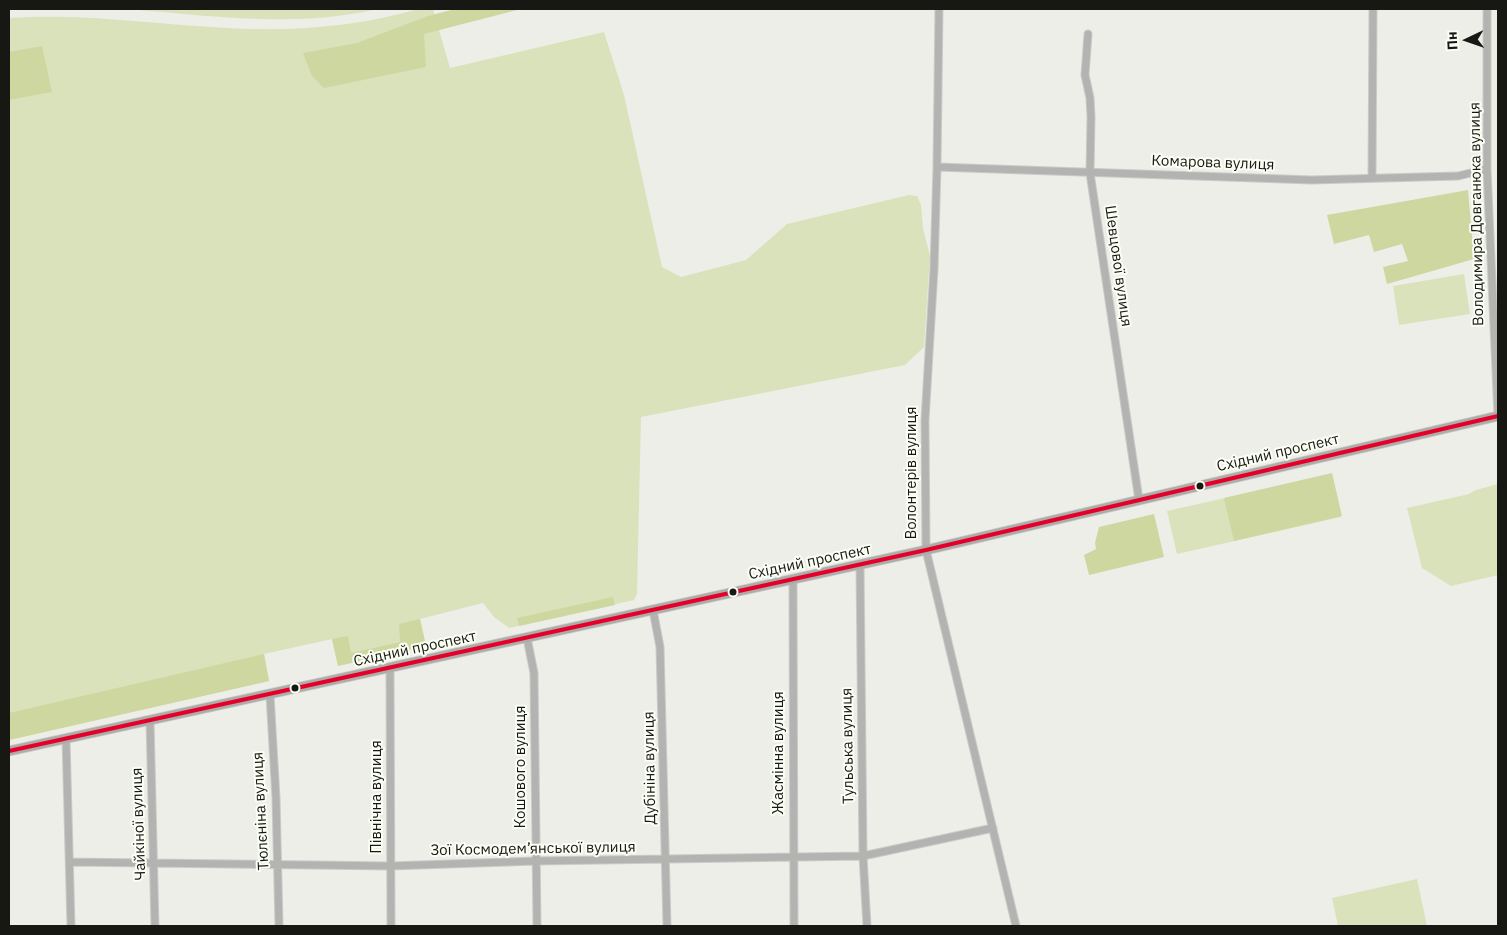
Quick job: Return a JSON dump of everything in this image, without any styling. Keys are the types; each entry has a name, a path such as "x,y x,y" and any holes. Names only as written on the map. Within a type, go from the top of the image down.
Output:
{"main road":[{"name":"Східний проспект","path":"9,751 860,565 1498,416"}],"street":[{"name":"Волонтерів вулиця","path":"939,9 934,269 925,420 926,550 1016,926"},
{"path":"1372,178 1373,9"},
{"name":"Володимира Довганюка вулиця","path":"1487,9 1487,168 1498,416"},
{"name":"Шевцової вулиця","path":"1088,34 1085,75 1090,98 1091,117 1090,173 1138,500"},
{"name":"Комарова вулиця","path":"937,167 1312,180 1458,176 1487,168"},
{"name":"Тульська вулиця","path":"860,565 863,856 867,926"},
{"name":"Жасмінна вулиця","path":"793,580 792,857 794,926"},
{"name":"Дубініна вулиця","path":"653,610 660,647 667,926"},
{"name":"Кошового вулиця","path":"527,638 534,673 537,926"},
{"name":"Північна вулиця","path":"390,668 391,926"},
{"name":"Тюлєніна вулиця","path":"270,695 279,926"},
{"name":"Чайкіної вулиця","path":"150,721 155,926"},
{"path":"66,740 71,926"},
{"name":"Зої Космодем’янської вулиця","path":"70,862 391,866 536,861 863,856 993,828"}],"green space":[{"path":"128,9 378,9 316,18 253,19"},
{"path":"418,9 433,9 450,68 604,32 624,95 662,267 681,277 746,260 787,224 909,195 917,196 921,205 923,228 930,256 924,347 905,365 641,417 637,594 634,600 509,628 494,617 483,603 420,619 426,646 338,666 332,639 264,654 269,681 9,740 9,18 90,18 226,28 274,29 347,24"},
{"path":"455,9 521,9 424,34 426,67 324,88 312,76 303,53 357,43 428,16"},
{"path":"42,46 52,92 9,100 9,52"},
{"path":"1468,190 1474,259 1387,284 1383,267 1408,261 1402,244 1374,252 1369,235 1334,244 1327,215"},
{"path":"1464,274 1470,314 1399,325 1393,286"},
{"path":"1332,473 1342,516 1234,541 1224,498"},
{"path":"1332,474 1341,517 1177,554 1167,511"},
{"path":"1498,484 1498,575 1451,586 1422,568 1407,508 1469,494"},
{"path":"1154,514 1164,557 1089,575 1084,555 1096,549 1095,543 1099,527"},
{"path":"613,597 615,605 519,626 517,618"},
{"path":"420,619 426,646 338,666 332,639 348,636 351,653 400,642 399,624"},
{"path":"264,654 269,681 9,740 9,713"},
{"path":"1417,879 1427,926 1338,926 1332,898"}],"transit line":[{"path":"9,751 926,550 1498,416"}]}
